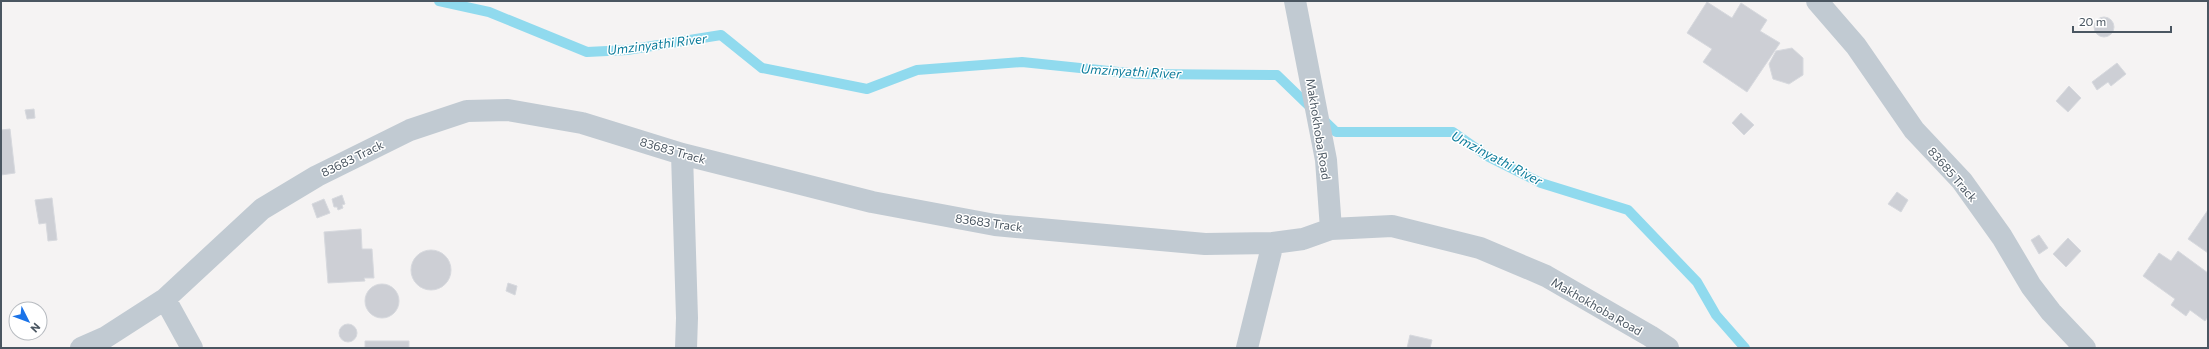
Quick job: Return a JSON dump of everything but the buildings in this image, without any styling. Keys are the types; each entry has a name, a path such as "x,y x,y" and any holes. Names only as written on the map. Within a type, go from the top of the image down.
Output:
{"street":[{"name":"83685 Track","path":"1818,1 1856,46 1914,130 1962,181 2002,237 2031,286 2051,312 2085,348"},
{"name":"Makhokhoba Road","path":"1297,8 1326,160 1331,229 1392,226 1480,248 1546,276 1668,348"},
{"name":"83683 Track","path":"81,348 106,337 165,299 262,209 316,176 410,130 467,111 508,110 582,123 682,154 872,202 995,225 1206,244 1273,243 1303,239 1331,229"},
{"path":"682,154 687,318 686,348"},
{"path":"1247,348 1273,243"},
{"path":"165,299 192,348"}],"waterway":[{"name":"Umzinyathi River","path":"439,1 489,12 587,52 627,50 721,35 762,68 867,89 917,70 1022,62 1138,74 1277,75 1336,132 1453,132 1487,156 1541,183 1628,210 1697,282 1716,315 1745,348"}]}
